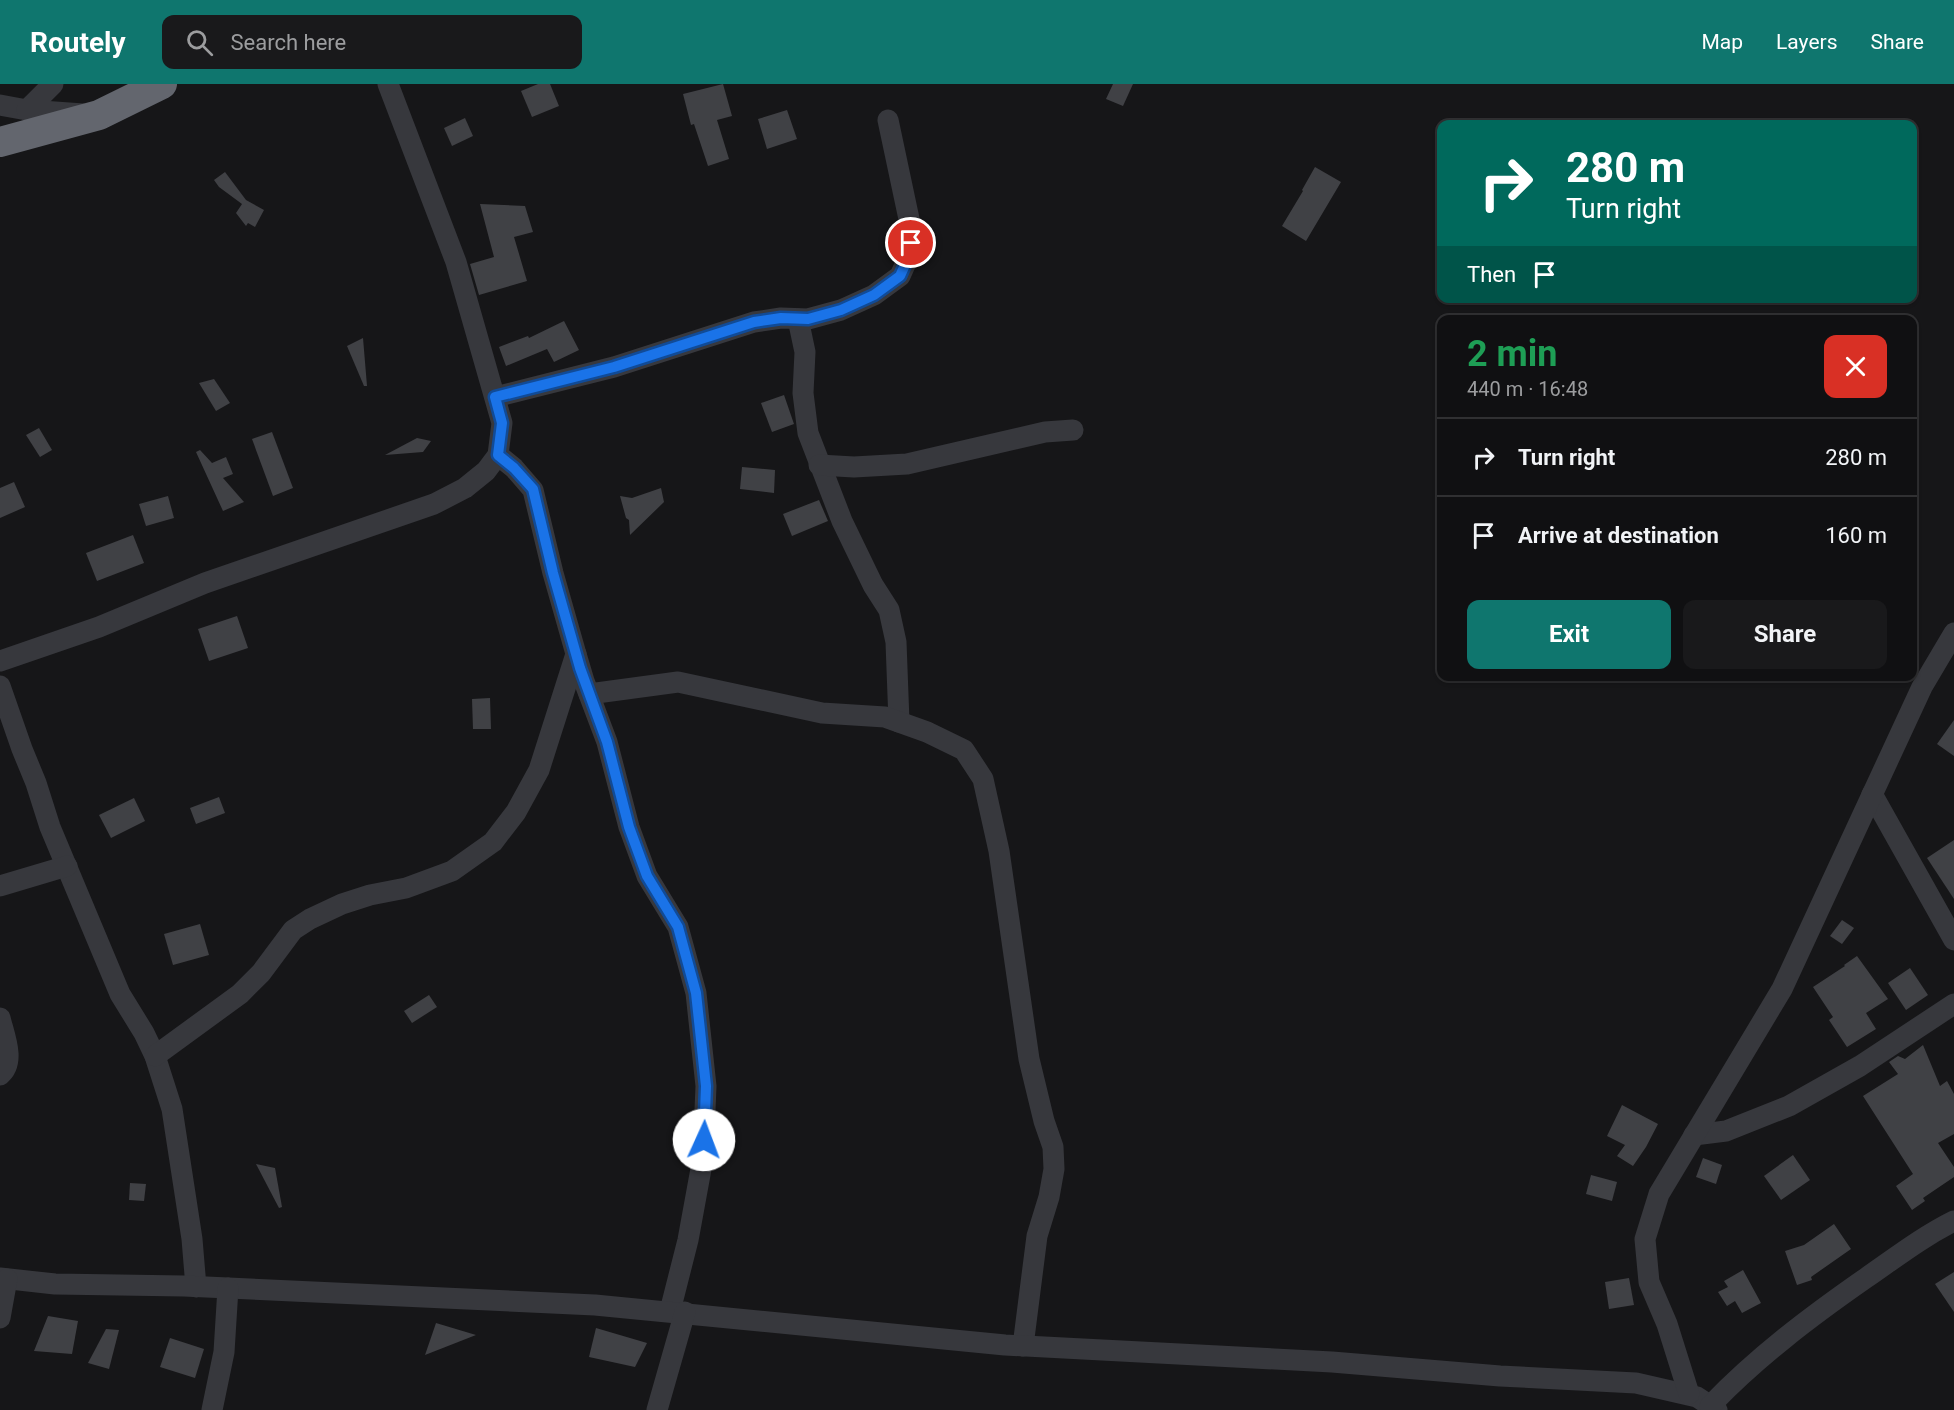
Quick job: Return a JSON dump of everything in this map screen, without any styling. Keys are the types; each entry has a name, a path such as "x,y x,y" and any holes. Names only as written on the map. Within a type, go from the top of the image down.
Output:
{"highway":[{"path":"0,142 99,115 162,84"}],"street":[{"path":"27,110 53,84"},
{"path":"0,660 99,627 205,583 434,504 465,488 486,471 498,455 502,423 456,262 388,84"},
{"path":"0,105 27,110 99,115"},
{"path":"495,397 614,367 754,322 781,318 808,319 841,310 874,295 900,276 905,267 911,243 909,219 888,120"},
{"path":"798,319 805,352 803,393 808,433 842,521 873,585 889,610 896,642 899,722"},
{"path":"819,465 854,467 907,464 1045,432 1073,430"},
{"path":"498,455 514,468 533,489 553,573 576,654 607,742 629,827 647,876 678,927 696,993 706,1086 703,1158 678,1312 657,1410"},
{"path":"1689,1394 1667,1324 1649,1282 1645,1239 1659,1194 1782,989 1922,687 1954,633"},
{"path":"155,1056 240,994 261,973 293,930 310,919 342,904 370,895 406,888 452,871 493,842 516,812 539,770 576,654"},
{"path":"589,694 678,682 822,713 885,717 927,732 964,750 982,779 999,851 1029,1059 1044,1121 1053,1147 1054,1169 1049,1197 1037,1236 1030,1276 1023,1346"},
{"path":"0,686 66,866 120,994 144,1032 155,1056 172,1109 192,1239 196,1287"},
{"path":"1872,794 1954,940"},
{"path":"0,886 23,881 66,866"},
{"path":"1694,1135 1726,1131 1789,1106 1860,1066 1954,1004"},
{"path":"0,1018 9,1061 5,1071 0,1075"},
{"path":"0,1318 3,1279 55,1284 228,1288 595,1305 1023,1346 1332,1362 1500,1376 1636,1383 1689,1394 1714,1408 1735,1380 1781,1341 1929,1233 1954,1221"},
{"path":"212,1410 224,1352 228,1288"}],"building":[{"path":"538,84 550,84 559,106 532,117 521,91"},
{"path":"723,84 732,116 717,120 729,159 708,166 694,124 691,125 683,94"},
{"path":"1113,84 1133,84 1123,106 1106,99"},
{"path":"787,110 797,139 767,149 758,119"},
{"path":"465,118 473,136 452,146 444,128"},
{"path":"1315,167 1341,182 1306,241 1282,226"},
{"path":"225,172 246,200 264,210 255,227 248,223 246,226 236,213 242,204 219,187 214,180"},
{"path":"480,204 525,206 533,232 514,237 527,281 479,295 470,264 494,257"},
{"path":"564,321 579,350 554,362 547,349 506,366 499,347 528,336 529,338"},
{"path":"363,338 367,386 364,386 347,346"},
{"path":"214,379 230,403 216,411 199,383"},
{"path":"784,395 794,424 772,432 761,403"},
{"path":"39,428 52,450 40,457 26,435"},
{"path":"272,432 293,488 273,496 252,439"},
{"path":"417,438 431,441 423,452 385,455"},
{"path":"200,450 212,463 226,457 233,474 223,478 244,502 223,511 196,452"},
{"path":"742,467 775,470 774,493 740,489"},
{"path":"14,482 25,507 0,518 0,488"},
{"path":"661,488 664,502 630,535 629,520 626,518 620,496 632,498"},
{"path":"168,496 174,518 146,526 139,504"},
{"path":"819,500 828,521 792,536 783,514"},
{"path":"133,535 144,563 97,581 86,553"},
{"path":"237,616 248,648 209,661 198,629"},
{"path":"490,698 491,729 473,729 472,699"},
{"path":"1954,720 1954,756 1937,744"},
{"path":"219,797 225,813 196,824 190,808"},
{"path":"134,798 145,821 111,838 99,815"},
{"path":"1954,840 1954,899 1927,858"},
{"path":"1842,920 1854,928 1842,944 1830,936"},
{"path":"200,924 209,955 173,965 164,934"},
{"path":"1857,956 1888,999 1866,1013 1876,1029 1847,1047 1829,1020 1833,1017 1813,987"},
{"path":"1910,968 1928,995 1906,1010 1888,983"},
{"path":"429,995 437,1007 412,1023 404,1011"},
{"path":"1923,1045 1940,1086 1947,1081 1954,1094 1954,1134 1938,1143 1954,1167 1954,1177 1923,1198 1925,1201 1912,1210 1896,1186 1913,1174 1863,1096 1898,1074 1889,1062 1898,1056 1905,1059"},
{"path":"1622,1105 1658,1124 1633,1166 1617,1156 1625,1145 1607,1136"},
{"path":"1793,1155 1810,1180 1781,1200 1764,1176"},
{"path":"1703,1158 1722,1165 1716,1184 1696,1177"},
{"path":"256,1164 275,1168 282,1207 279,1208"},
{"path":"1591,1175 1617,1182 1612,1201 1586,1194"},
{"path":"130,1183 146,1184 144,1201 129,1200"},
{"path":"1834,1224 1851,1249 1811,1277 1812,1280 1797,1285 1785,1251 1804,1245"},
{"path":"1743,1270 1761,1303 1742,1313 1735,1301 1727,1306 1718,1292 1728,1287 1724,1281"},
{"path":"1954,1272 1954,1312 1935,1284"},
{"path":"1629,1278 1634,1305 1609,1309 1605,1282"},
{"path":"48,1316 78,1321 72,1354 34,1351"},
{"path":"436,1323 476,1335 425,1355"},
{"path":"596,1328 647,1343 635,1367 589,1357"},
{"path":"106,1329 119,1330 109,1369 88,1363"},
{"path":"170,1338 204,1349 195,1378 160,1367"}],"route":[{"path":"704,1140 706,1086 696,993 678,927 647,876 629,827 607,742 584,681 553,573 533,489 514,468 498,455 502,423 495,397 614,367 754,322 781,318 808,319 841,310 874,295 900,276 909,256 911,243"}]}
